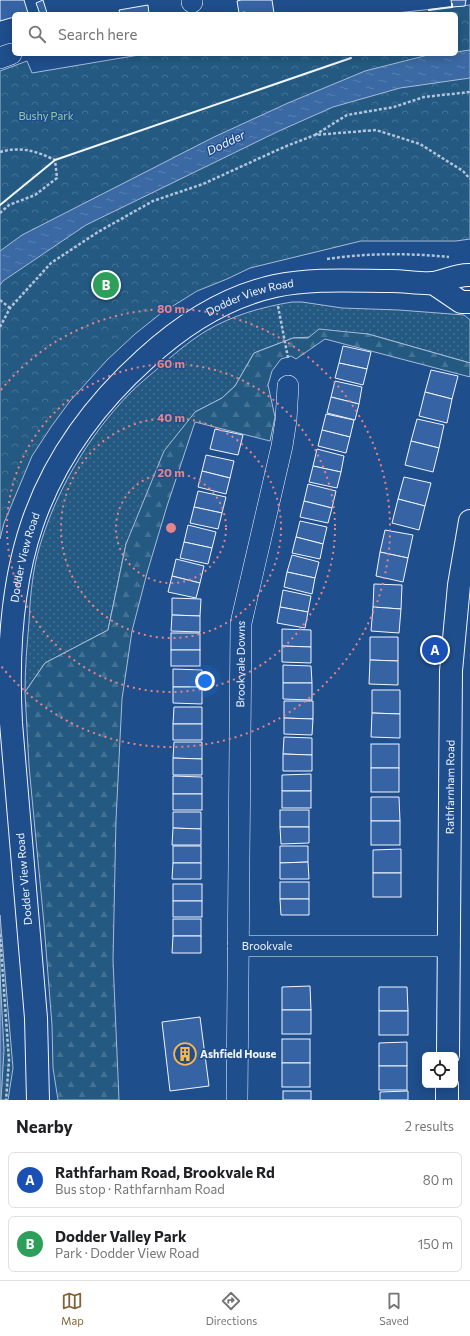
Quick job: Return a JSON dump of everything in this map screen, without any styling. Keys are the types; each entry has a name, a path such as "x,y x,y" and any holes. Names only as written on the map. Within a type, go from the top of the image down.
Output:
{"main road":[{"name":"Dodder View Road","path":"38,1100 36,1018 9,692 11,621 19,569 34,516 44,493 68,448 99,405 152,352 178,330 214,308 274,286 294,283 326,281 393,281 433,283 463,274 470,275"},
{"path":"433,283 461,302 470,302"},
{"name":"Rathfarnham Road","path":"448,1052 451,671 459,585 469,525"},
{"path":"447,1088 447,1100"}],"street":[{"name":"Brookvale Downs","path":"238,946 241,622 282,446 286,420 288,386"},
{"name":"Brookvale","path":"237,1100 238,946 449,946"}],"path":[{"path":"0,327 10,308 50,263 98,232 154,201 203,184 284,147 315,135 347,115 394,107 424,97 470,92"},
{"path":"315,135 376,130 420,144 463,171 470,179"},
{"path":"0,152 25,149 41,153 54,160 57,178 35,195 9,205 0,213"},
{"path":"323,260 367,255 399,254 456,257"},
{"path":"0,300 10,308"},
{"path":"276,300 281,318 288,358"},
{"path":"0,934 9,1060 6,1100"}],"green space":[{"name":"Bushy Park","path":"470,5 470,239 456,241 361,241 250,268 197,291 160,314 135,334 107,360 70,401 51,427 32,456 4,523 0,539 0,71 27,61 32,73 133,56 458,56 458,12 405,12"},
{"path":"292,302 342,308 399,310 464,315 470,320 470,363 368,334 293,338 254,353 235,386 222,398 195,412 126,544 108,630 45,663 25,692 26,657 31,597 37,556 52,511 62,489 86,448 115,409 131,392 174,354 193,340 216,325 237,316 270,306"},
{"path":"319,329 368,334 470,363 470,377 325,339 296,359 291,356 281,359 272,371 268,385 275,417 270,441 195,422 167,506 147,573 132,631 122,699 116,820 113,960 119,1100 58,1100 53,1068 52,1025 29,766 25,692 45,663 108,630 126,544 164,451 195,412 222,398 235,386 254,353 293,338 308,338"},
{"path":"0,915 13,1068 8,1100 0,1100"}],"water":[{"name":"Dodder","path":"470,50 470,78 400,88 333,107 279,131 86,225 3,281 0,285 0,251 22,235 214,137 288,103 365,71 424,56 458,56 458,52"},
{"path":"0,975 4,1050 1,1100 0,1100"}],"building":[{"path":"0,0 24,0 28,12 12,12 12,18 0,21"},
{"path":"43,0 47,12 39,12 36,3"},
{"path":"272,0 274,12 239,12 237,1"},
{"path":"451,0 466,0 465,6 452,7"},
{"path":"148,5 149,12 120,12 119,10"},
{"path":"343,346 371,352 367,369 339,363"},
{"path":"339,363 367,369 363,385 335,378"},
{"path":"431,370 458,376 452,399 425,392"},
{"path":"335,381 362,387 359,404 331,397"},
{"path":"425,392 452,399 447,423 419,416"},
{"path":"331,397 359,404 355,420 327,413"},
{"path":"326,414 354,420 350,437 322,430"},
{"path":"417,419 444,425 439,448 411,441"},
{"path":"215,429 243,435 238,455 210,449"},
{"path":"322,430 350,437 346,453 318,446"},
{"path":"411,441 439,448 433,472 405,465"},
{"path":"317,449 344,456 341,472 313,466"},
{"path":"206,455 234,461 230,478 202,471"},
{"path":"313,466 341,472 337,488 309,482"},
{"path":"202,471 230,478 226,494 198,487"},
{"path":"404,477 431,483 425,506 398,499"},
{"path":"308,484 336,491 332,508 304,501"},
{"path":"198,491 226,497 222,513 194,507"},
{"path":"398,499 425,506 419,530 392,523"},
{"path":"304,501 332,508 328,523 300,517"},
{"path":"194,507 222,513 218,529 190,523"},
{"path":"300,521 327,527 323,544 296,537"},
{"path":"188,525 216,532 212,548 184,542"},
{"path":"385,530 413,535 408,558 380,552"},
{"path":"296,537 323,544 320,559 292,553"},
{"path":"184,542 212,548 208,564 180,558"},
{"path":"380,552 408,558 403,582 376,576"},
{"path":"292,555 319,562 315,578 287,572"},
{"path":"176,559 204,566 200,583 172,576"},
{"path":"287,572 315,578 312,594 284,587"},
{"path":"172,576 200,583 196,598 168,592"},
{"path":"374,584 402,585 401,609 373,607"},
{"path":"283,590 311,596 308,612 280,607"},
{"path":"172,598 201,599 200,616 172,615"},
{"path":"280,607 308,612 305,628 277,623"},
{"path":"373,607 401,609 399,633 371,631"},
{"path":"172,615 200,616 200,632 171,631"},
{"path":"282,629 311,630 311,647 282,646"},
{"path":"171,633 200,633 200,650 171,650"},
{"path":"370,637 398,637 398,661 370,660"},
{"path":"282,646 311,647 311,663 282,662"},
{"path":"171,650 200,650 200,666 171,666"},
{"path":"370,660 398,661 398,685 369,684"},
{"path":"283,665 311,666 312,683 283,683"},
{"path":"173,669 202,670 202,687 173,687"},
{"path":"283,683 312,683 312,700 283,699"},
{"path":"173,687 202,687 202,704 173,703"},
{"path":"372,690 400,690 400,714 372,713"},
{"path":"284,701 313,701 313,719 284,718"},
{"path":"174,707 202,707 202,724 173,724"},
{"path":"372,713 400,714 400,738 371,737"},
{"path":"284,718 313,719 312,735 284,734"},
{"path":"173,724 202,724 202,740 173,740"},
{"path":"284,737 312,738 312,755 283,754"},
{"path":"174,742 202,742 202,759 173,758"},
{"path":"371,744 399,744 399,768 371,768"},
{"path":"283,754 312,755 312,771 283,771"},
{"path":"173,758 202,759 202,775 173,775"},
{"path":"371,768 399,768 399,792 371,792"},
{"path":"311,774 311,791 282,791 282,775"},
{"path":"173,776 202,777 202,794 173,794"},
{"path":"282,791 311,791 311,808 282,808"},
{"path":"173,794 202,794 202,810 173,810"},
{"path":"371,797 399,797 400,821 371,821"},
{"path":"280,810 309,810 309,827 280,827"},
{"path":"173,812 201,812 201,829 173,828"},
{"path":"371,821 400,821 400,845 371,845"},
{"path":"280,827 309,827 309,843 281,844"},
{"path":"173,828 201,829 201,845 172,845"},
{"path":"173,846 201,846 201,863 173,863"},
{"path":"280,846 308,846 308,862 280,863"},
{"path":"401,849 401,873 373,873 373,850"},
{"path":"308,862 309,879 280,879 280,863"},
{"path":"173,863 201,863 201,879 172,879"},
{"path":"373,873 401,873 401,897 373,897"},
{"path":"280,882 309,882 309,899 280,899"},
{"path":"173,884 202,884 202,901 173,901"},
{"path":"280,899 309,899 309,915 281,915"},
{"path":"173,901 202,901 202,917 173,917"},
{"path":"173,919 201,919 201,936 173,936"},
{"path":"173,936 201,936 201,953 172,953"},
{"path":"310,986 311,1010 282,1010 282,987"},
{"path":"379,987 407,987 408,1011 379,1011"},
{"path":"282,1010 311,1010 311,1034 282,1034"},
{"path":"379,1011 408,1011 408,1035 379,1035"},
{"name":"Ashfield House","path":"200,1017 209,1086 170,1091 162,1022"},
{"path":"282,1039 310,1039 310,1063 282,1063"},
{"path":"407,1042 407,1066 379,1066 379,1043"},
{"path":"282,1063 310,1063 310,1087 282,1087"},
{"path":"379,1066 407,1066 407,1090 379,1090"},
{"path":"283,1091 311,1091 311,1100 283,1100"},
{"path":"408,1091 408,1100 380,1100 380,1092"}],"wall":[{"path":"429,10 452,7 452,4"},
{"path":"0,205 55,160 351,58"}],"place":[{"name":"Dodder Valley Park","path":"106,285"},
{"name":"Rathfarham Road, Brookvale Rd","path":"435,650"},
{"name":"Ashfield House","path":"185,1054"}]}
